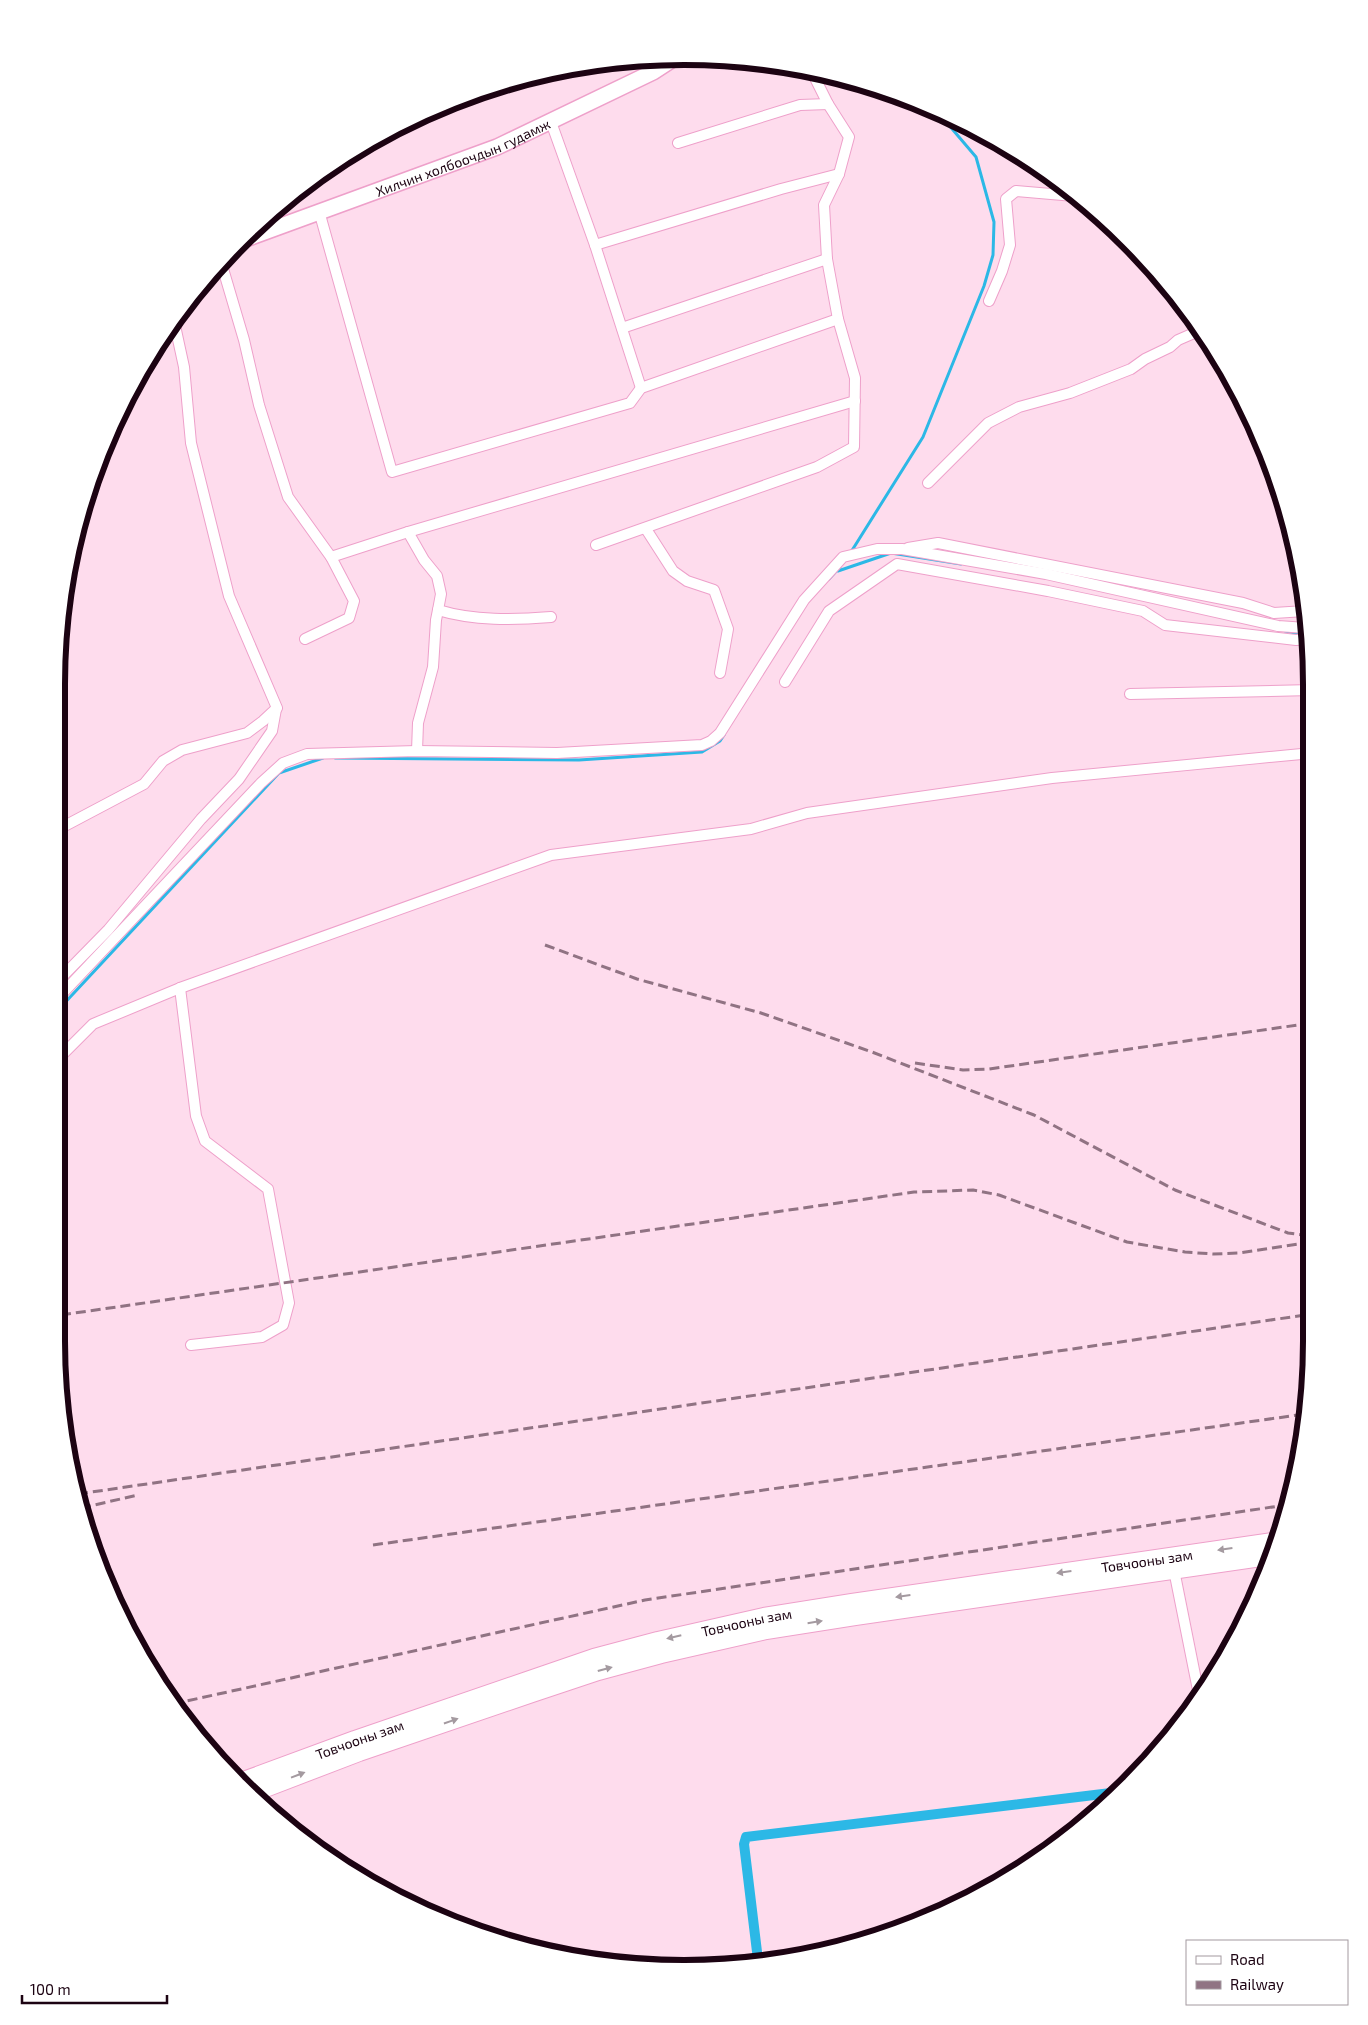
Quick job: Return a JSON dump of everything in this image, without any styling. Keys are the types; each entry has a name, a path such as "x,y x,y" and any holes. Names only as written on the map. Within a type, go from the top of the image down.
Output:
{"highway":[{"name":"Товчооны зам","path":"247,1780 355,1740 594,1658 658,1641 764,1617 1269,1543"},
{"name":"Товчооны зам","path":"259,1790 359,1752 598,1670 661,1654 766,1630 1264,1557"}],"main road":[{"name":"Хилчин холбоочдын гудамж","path":"260,234 497,148 663,66"}],"street":[{"path":"596,545 646,529 817,467 854,447 855,378 838,319 827,259 824,205 839,174 849,137 828,104 817,80"},
{"path":"678,144 800,104 828,104"},
{"path":"551,122 596,245 641,388"},
{"path":"596,245 780,189 839,174"},
{"path":"989,301 1002,271 1010,245 1006,199 1016,190 1063,195"},
{"path":"320,211 392,472 630,403 641,388 838,319"},
{"path":"622,328 827,259"},
{"path":"224,271 244,340 259,405 288,497 331,557 354,601 348,618 305,639"},
{"path":"65,973 108,930 201,819 238,779 272,731 277,708 229,596 191,443 184,367 176,330"},
{"path":"928,483 988,423 1019,407 1070,393 1131,369 1144,359 1194,333"},
{"path":"331,557 408,532 856,401"},
{"path":"646,529 674,571 687,581 714,590 728,629 720,673"},
{"path":"408,532 424,560 437,576 441,594 436,620 433,667 418,723 417,750"},
{"path":"902,550 938,543 1242,603 1274,613 1299,611"},
{"path":"65,990 261,783 283,763 307,754 417,750 557,753 702,745 711,742 720,733 804,600 843,557 877,549 902,550 1046,574 1278,626 1300,628"},
{"path":"784,682 829,611 897,564 1048,591 1144,611 1165,625 1302,639"},
{"path":"438,610 454,615 517,620 551,617"},
{"path":"1130,694 1303,690"},
{"path":"65,826 144,784 163,762 182,750 247,733 263,722 277,708"},
{"path":"65,1052 93,1024 180,988 551,855 751,829 807,813 1052,778 1303,754"},
{"path":"180,988 196,1116 205,1141 268,1189 289,1303 283,1325 262,1337 191,1345"},
{"path":"1174,1570 1198,1686"}],"waterway":[{"path":"851,552 923,437 984,286 993,255 994,222 976,157 948,125"},
{"path":"838,571 891,553 961,564"},
{"path":"829,579 840,567"},
{"path":"1285,631 1301,632"},
{"path":"335,758 579,760 702,752 720,741 724,735"},
{"path":"65,1003 279,773 323,758"},
{"path":"757,1956 744,1844 746,1837 1106,1794"}],"railway":[{"path":"545,945 637,979 761,1013 872,1052 1034,1115 1175,1190 1288,1233 1303,1235"},
{"path":"915,1063 963,1070 989,1069 1303,1024"},
{"path":"65,1314 914,1192 973,1190 999,1195 1127,1242 1185,1252 1239,1253 1303,1243"},
{"path":"84,1493 1303,1315"},
{"path":"373,1545 1299,1415"},
{"path":"88,1506 138,1495"},
{"path":"181,1702 645,1600 1281,1506"}]}
